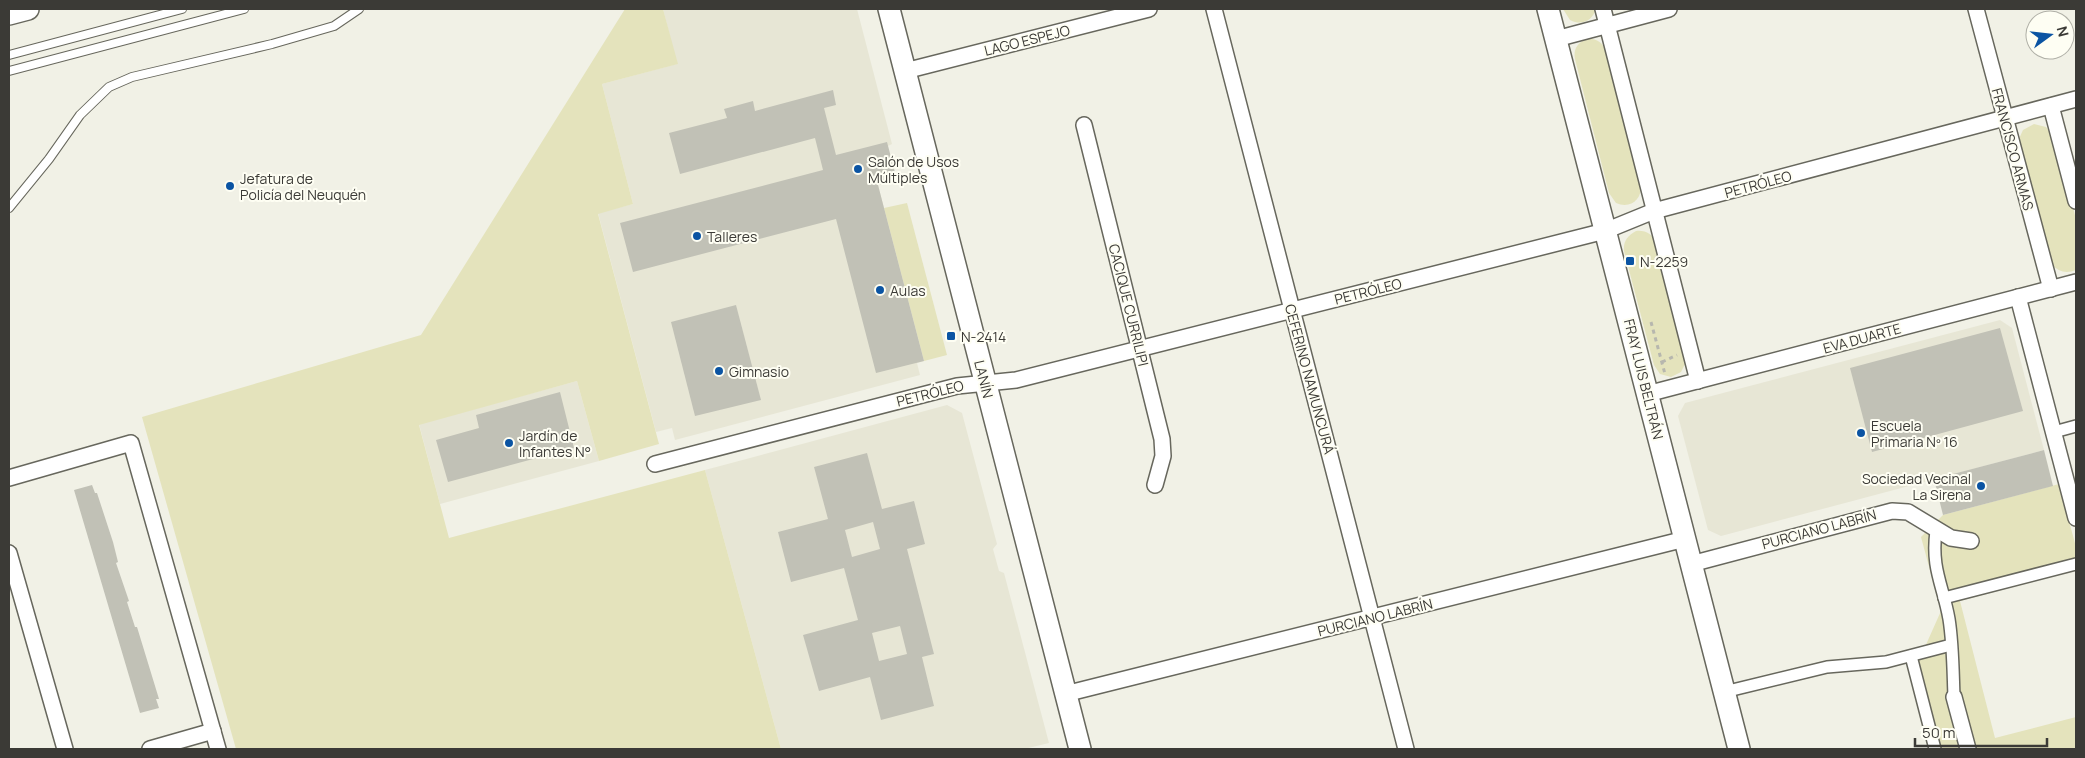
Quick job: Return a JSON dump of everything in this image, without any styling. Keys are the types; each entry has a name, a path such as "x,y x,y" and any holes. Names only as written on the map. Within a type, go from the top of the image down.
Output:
{"main road":[{"path":"9,14 28,9"},
{"name":"LANÍN","path":"889,9 1080,749"},
{"name":"FRAY LUIS BELTRÁN","path":"1548,9 1739,749"}],"street":[{"name":"LAGO ESPEJO","path":"905,71 1149,9"},
{"name":"CEFERINO NAMUNCURÁ","path":"1214,9 1406,749"},
{"path":"1603,9 1698,381"},
{"path":"1556,38 1669,9"},
{"name":"FRANCISCO ARMAS","path":"1976,9 2051,288"},
{"name":"PETRÓLEO","path":"655,464 957,386 1016,380 1606,231 1654,212 2076,99"},
{"path":"2051,106 2076,201"},
{"name":"CACIQUE CURRILIPI","path":"1084,124 1163,447 1164,456 1155,485"},
{"name":"EVA DUARTE","path":"1647,394 2076,282"},
{"path":"2018,297 2076,518"},
{"path":"2054,432 2076,426"},
{"path":"9,478 131,443 218,749"},
{"name":"PURCIANO LABRÍN","path":"1691,564 1892,511 1908,512 1936,531 1951,538 1971,541"},
{"path":"1936,531 1935,560 1949,618 1954,697 1968,749"},
{"name":"PURCIANO LABRÍN","path":"1066,694 1685,539"},
{"path":"9,553 65,749"},
{"path":"1944,598 2076,564"},
{"path":"1724,692 1827,667 1886,662 1951,645"},
{"path":"1911,656 1935,749"},
{"path":"150,749 213,731"}],"lane":[{"path":"9,55 182,9"},
{"path":"9,71 244,9"},
{"path":"9,208 49,159 80,115 109,88 132,77 272,44 334,26 359,9"}],"path":[{"path":"1662,362 1684,351"}],"shaded area":[{"path":"663,9 857,9 892,144 888,146 878,185 924,361 917,363 920,375 675,440 672,428 656,432 598,213 633,204 602,84 677,64"},
{"name":"Escuela Primaria Nº 16","path":"2000,320 2012,328 2044,450 1721,536 1708,530 1678,416 1685,403"},
{"name":"Jardín de Infantes N°","path":"577,381 599,461 440,504 419,424"},
{"path":"947,405 962,413 997,544 993,549 999,571 1004,573 1049,743 1024,749 781,749 705,470"}],"green space":[{"path":"625,9 663,9 678,64 602,84 633,204 598,214 659,444 599,461 577,381 419,425 449,538 705,470 781,749 236,749 142,417 421,335"},
{"path":"1563,9 1596,9 1592,17 1586,21 1574,22 1570,20"},
{"path":"1586,39 1598,41 1606,51 1641,185 1637,199 1630,204 1621,205 1616,203 1609,193 1575,59 1576,47"},
{"path":"2034,124 2046,127 2054,137 2076,219 2076,270 2063,272 2051,264 2018,141 2023,130"},
{"path":"907,203 947,355 924,361 884,208"},
{"path":"1636,231 1648,233 1656,243 1686,362 1681,372 1671,377 1660,374 1654,365 1624,251 1626,240"},
{"path":"2059,484 2076,547 2076,570 1960,601 1995,738 2076,717 2076,749 1930,749 1912,676 1941,611 1921,537 1943,515"}],"building":[{"path":"833,90 836,105 824,108 836,155 887,142 897,180 878,185 924,361 876,373 836,219 633,272 620,223 823,170 815,138 680,174 669,133 727,118 724,109 753,101 755,111"},
{"name":"Gimnasio","path":"736,305 761,400 695,416 671,322"},
{"path":"2000,328 2023,411 1872,452 1850,368"},
{"path":"560,392 574,448 448,482 436,440 479,428 476,415"},
{"name":"Sociedad Vecinal La Sirena","path":"2044,450 2053,486 1943,515 1934,479"},
{"path":"867,453 882,509 914,501 925,544 907,549 934,654 922,657 934,706 881,720 870,677 819,691 803,635 858,620 844,568 791,582 778,532 828,519 814,467","holes":["873,522 880,549 852,557 845,530","900,626 907,654 879,661 872,633"]},
{"path":"92,485 95,493 97,493 113,542 118,562 116,563 129,601 127,602 135,627 137,627 159,699 156,699 159,708 140,713 74,490"}],"place":[{"name":"Salón de Usos Múltiples","path":"858,169"},
{"name":"Jefatura de Policía del Neuquén","path":"230,186"},
{"name":"Talleres","path":"697,236"},
{"name":"N-2259","path":"1630,261"},
{"name":"Aulas","path":"880,290"},
{"name":"N-2414","path":"951,336"},
{"name":"Gimnasio","path":"719,371"},
{"name":"Escuela Primaria Nº 16","path":"1861,433"},
{"name":"Jardín de Infantes N°","path":"509,443"},
{"name":"Sociedad Vecinal La Sirena","path":"1981,486"}]}
